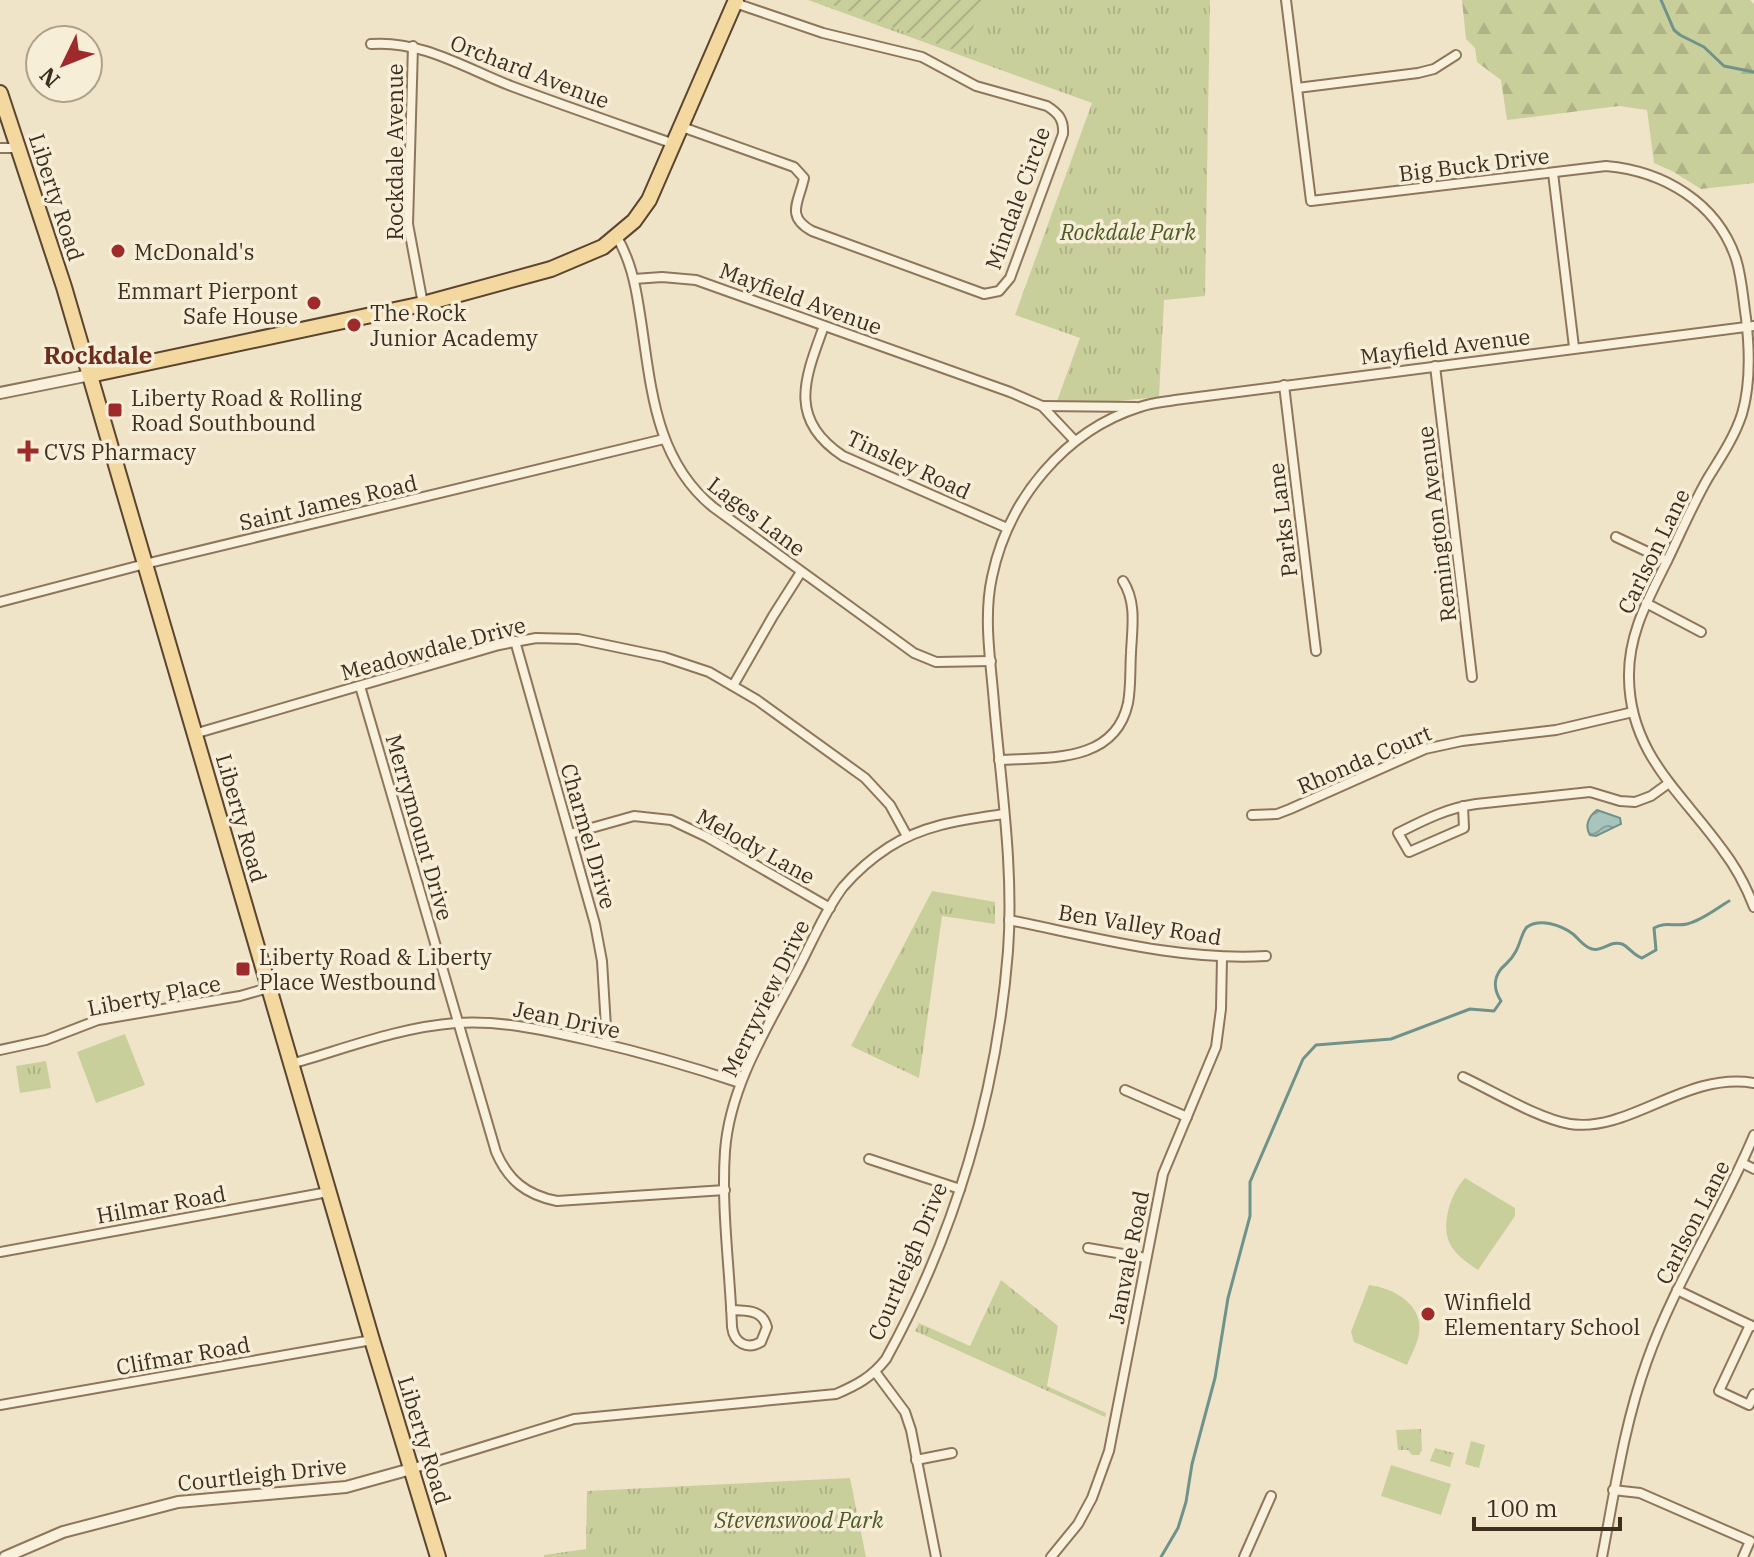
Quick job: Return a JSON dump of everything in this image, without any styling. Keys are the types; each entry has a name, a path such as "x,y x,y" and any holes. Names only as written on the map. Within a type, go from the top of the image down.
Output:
{"main road":[{"path":"90,375 423,304 581,258 617,237 649,200 736,2"},
{"name":"Liberty Road","path":"0,93 90,375 328,1192 438,1557"}],"street":[{"name":"Big Buck Drive","path":"1286,0 1311,201 1606,166 1628,168 1683,190 1716,222 1735,257 1750,327"},
{"name":"Mindale Circle","path":"682,127 800,172 804,178 795,209 802,225 812,231 984,294 999,291 1010,278 1063,134 1061,118 1055,111 976,86 922,57 823,33 736,2"},
{"name":"Orchard Avenue","path":"371,44 413,46 536,95 675,144"},
{"name":"Rockdale Avenue","path":"413,46 408,224 423,304"},
{"path":"1297,88 1418,73 1434,69 1456,55"},
{"path":"0,148 19,148"},
{"path":"1553,173 1574,347"},
{"name":"Lages Lane","path":"617,237 628,255 634,279 664,439 677,469 692,488 801,572 924,659 948,663 991,661"},
{"name":"Mayfield Avenue","path":"634,279 675,277 696,280 1042,406 1140,407 1284,385 1750,327"},
{"name":"Tinsley Road","path":"824,326 804,387 808,415 820,438 843,456 1007,528"},
{"name":"Carlson Lane","path":"1750,327 1750,366 1742,413 1734,435 1695,502 1635,629 1629,681 1633,712 1647,752 1724,851 1754,907"},
{"name":"Remington Avenue","path":"1435,366 1472,677"},
{"path":"0,393 90,375"},
{"name":"Parks Lane","path":"1284,385 1316,651"},
{"name":"Mayfield Avenue","path":"1042,406 1075,441 1108,421 1140,407"},
{"name":"Saint James Road","path":"0,602 664,439"},
{"name":"Courtleigh Drive","path":"5,1557 63,1532 178,1502 346,1487 574,1419 836,1394 876,1373 897,1340 960,1189 983,1104 1001,1017 1009,920 991,661 990,588 1007,528 1034,484 1075,441"},
{"path":"1616,537 1667,561"},
{"path":"734,684 801,572"},
{"path":"999,760 1084,754 1106,742 1117,729 1129,701 1133,615 1130,591 1123,581"},
{"path":"1646,603 1701,632"},
{"name":"Meadowdale Drive","path":"194,734 515,641 556,637 578,639 684,663 734,684 865,778 890,805 907,836"},
{"name":"Charmel Drive","path":"515,641 599,944 607,1044"},
{"name":"Merrymount Drive","path":"360,686 496,1152 509,1176 530,1193 557,1201 725,1190"},
{"name":"Rhonda Court","path":"1252,815 1277,814 1408,756 1443,744 1556,730 1633,712"},
{"path":"1463,806 1464,828 1409,852 1398,833 1443,811 1463,806 1590,792 1635,802 1651,796 1669,783"},
{"name":"Merryview Drive","path":"731,1310 761,1314 767,1327 761,1342 748,1346 735,1339 731,1310 725,1150 740,1083 830,908 861,868 907,836 935,824 1004,814"},
{"name":"Melody Lane","path":"570,834 634,816 671,820 707,837 830,908"},
{"name":"Ben Valley Road","path":"1009,920 1162,950 1222,957 1266,956"},
{"name":"Janvale Road","path":"1051,1557 1078,1524 1092,1498 1109,1451 1163,1174 1216,1047 1221,1009 1222,957"},
{"name":"Liberty Place","path":"0,1050 46,1040 98,1020 240,996 268,988"},
{"name":"Jean Drive","path":"291,1064 400,1033 457,1023 521,1025 685,1064 740,1083"},
{"path":"1463,1077 1551,1119 1587,1125 1606,1121 1706,1084 1726,1081 1754,1083"},
{"path":"1125,1090 1187,1117"},
{"name":"Carlson Lane","path":"1602,1557 1613,1490 1647,1360 1677,1290 1754,1135"},
{"path":"869,1159 960,1189"},
{"path":"1742,1163 1754,1169"},
{"name":"Hilmar Road","path":"0,1252 328,1192"},
{"path":"1088,1248 1146,1258"},
{"path":"1677,1290 1752,1326 1719,1391 1749,1405 1754,1394"},
{"name":"Clifmar Road","path":"0,1405 372,1340"},
{"path":"876,1373 905,1412 936,1557"},
{"path":"916,1460 952,1453"},
{"path":"1613,1490 1640,1493 1750,1541 1743,1557"},
{"path":"1247,1556 1271,1496"}],"green space":[{"name":"Rockdale Park","path":"808,0 1210,0 1205,296 1164,300 1159,397 1107,402 1057,401 1080,338 1015,315 1092,103"},
{"path":"819,0 985,0 962,53"},
{"path":"1462,0 1750,0 1754,4 1754,183 1701,189 1654,163 1647,110 1619,106 1507,120 1501,80 1477,62 1475,48 1466,39"},
{"path":"932,891 995,902 995,924 942,916 919,1078 851,1046"},
{"path":"125,1034 145,1085 96,1103 77,1052"},
{"path":"46,1061 51,1088 20,1093 16,1066"},
{"path":"1465,1178 1515,1208 1515,1216 1478,1270 1455,1252 1447,1236 1448,1209"},
{"path":"1001,1280 1058,1326 1047,1386 1106,1413 1105,1417 915,1331 919,1323 970,1346"},
{"path":"1369,1285 1397,1294 1417,1315 1419,1334 1407,1365 1354,1342 1351,1332"},
{"path":"1421,1429 1422,1450 1419,1455 1398,1450 1396,1430"},
{"path":"1471,1441 1485,1445 1479,1468 1465,1464"},
{"path":"1435,1448 1454,1453 1450,1467 1430,1461"},
{"path":"1391,1465 1451,1484 1441,1515 1381,1496"},
{"name":"Stevenswood Park","path":"850,1478 866,1557 544,1557 586,1549 587,1491"}],"water":[{"path":"1597,810 1620,818 1621,824 1596,836 1590,835 1588,821"}],"waterway":[{"path":"1661,0 1674,30 1680,35 1704,47 1724,66 1754,72"},
{"path":"1161,1557 1178,1528 1186,1502 1192,1464 1215,1378 1228,1298 1250,1216 1250,1182 1303,1059 1316,1045 1391,1039 1470,1009 1494,1011 1501,1001 1495,986 1497,976 1515,954 1525,930 1532,924 1544,923 1563,928 1592,949 1622,944 1642,958 1656,950 1654,928 1692,922 1729,901"}],"place":[{"name":"McDonald's","path":"118,251"},
{"name":"Emmart Pierpont Safe House","path":"314,303"},
{"name":"The Rock Junior Academy","path":"354,325"},
{"name":"Liberty Road & Rolling Road Southbound","path":"115,410"},
{"name":"CVS Pharmacy","path":"28,451"},
{"name":"Liberty Road & Liberty Place Westbound","path":"243,969"},
{"name":"Winfield Elementary School","path":"1428,1314"}],"district":[{"name":"Rockdale","path":"98,355"}]}
